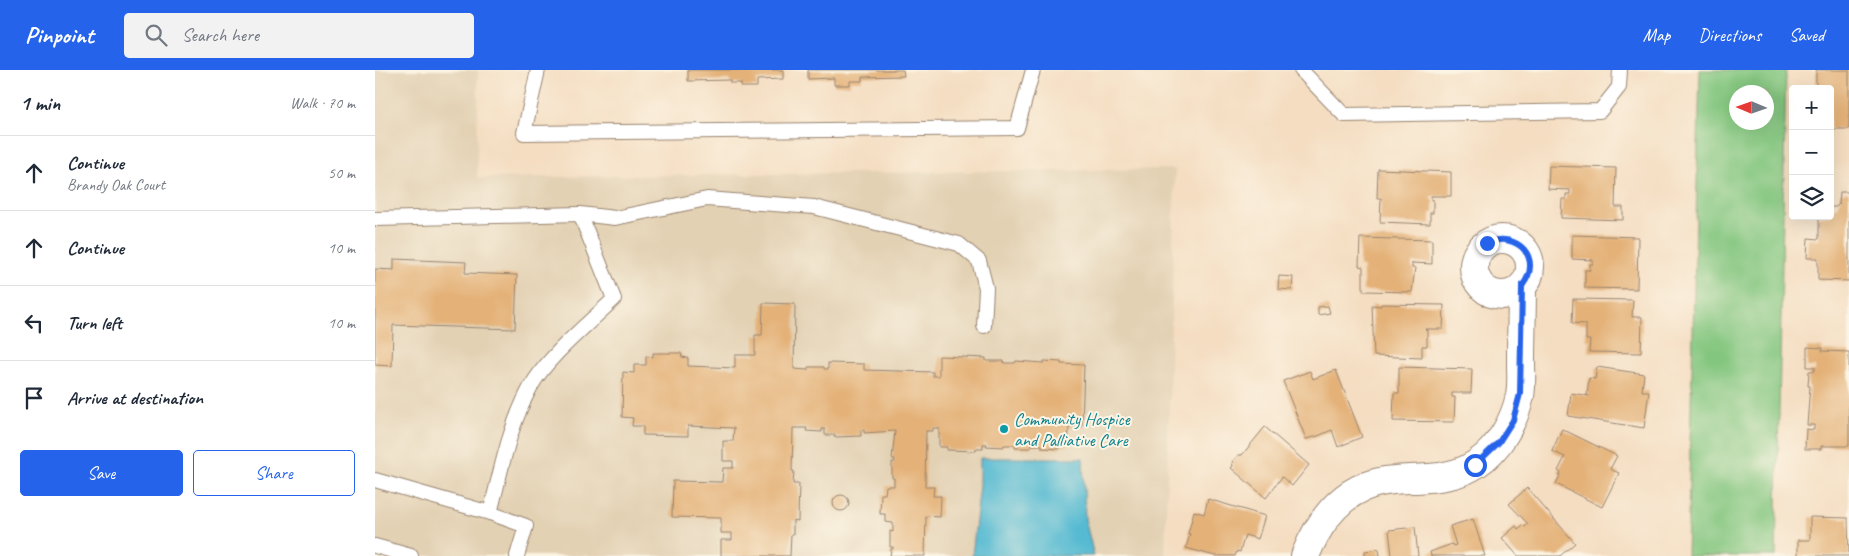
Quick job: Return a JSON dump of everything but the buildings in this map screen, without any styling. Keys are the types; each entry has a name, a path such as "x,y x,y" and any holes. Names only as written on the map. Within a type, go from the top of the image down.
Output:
{"street":[{"path":"1305,556 1313,536 1329,512 1349,495 1371,484 1395,478 1426,479 1448,476 1475,465 1499,442 1513,420 1520,394 1522,286"}],"lane":[{"path":"538,70 524,133 1017,128 1033,70"},
{"path":"1301,70 1344,115 1600,111 1619,87 1620,70"},
{"path":"375,218 580,214 615,218 707,199 814,207 959,244 979,261 986,288 984,326"},
{"path":"490,513 514,424 530,387 551,360 614,299 580,214"},
{"path":"375,480 490,513 526,526 517,556"},
{"path":"375,546 411,556"}],"shaded area":[{"path":"375,70 478,70 477,178 1175,169 1165,556 375,556"}],"green space":[{"path":"1700,70 1786,70 1776,556 1687,556"}],"water":[{"path":"980,458 1083,458 1085,519 1094,556 972,556 980,485"}],"place":[{"name":"Community Hospice and Palliative Care","path":"1004,429"}],"route":[{"path":"1475,465 1499,442 1513,420 1520,394 1522,286 1529,273 1530,264 1527,254 1514,241 1505,239 1487,243"}]}
